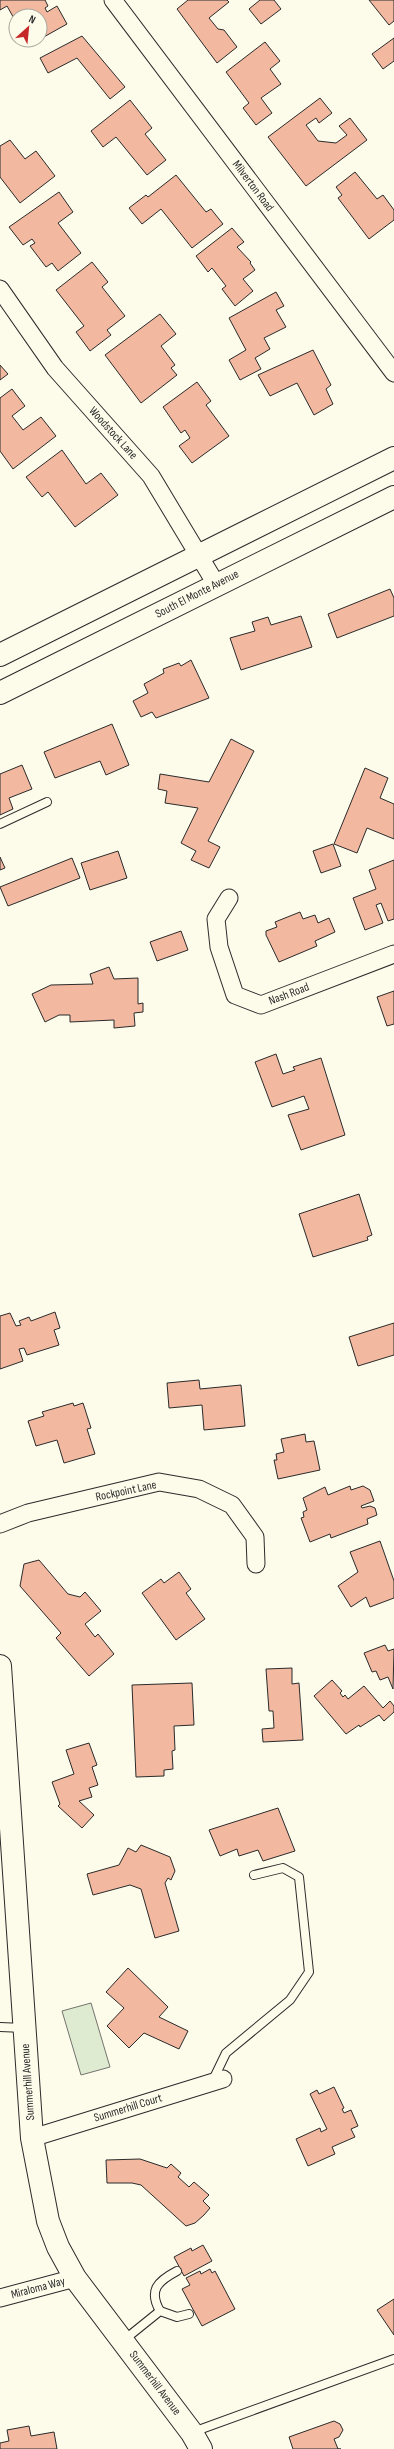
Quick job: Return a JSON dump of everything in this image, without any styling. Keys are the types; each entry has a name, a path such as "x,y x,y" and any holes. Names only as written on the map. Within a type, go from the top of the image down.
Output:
{"main road":[{"path":"0,655 199,554 394,458"},
{"name":"South El Monte Avenue","path":"0,694 216,584 394,497"},
{"name":"Summerhill Avenue","path":"0,1666 32,2138 48,2221 58,2247 75,2278 124,2341 197,2441"}],"street":[{"name":"Milverton Road","path":"112,0 394,373"},
{"name":"Woodstock Lane","path":"0,289 55,368 151,476 216,584"},
{"name":"Nash Road","path":"229,898 216,919 219,947 236,995 261,1005 394,954"},
{"name":"Rockpoint Lane","path":"0,1524 28,1513 159,1482 166,1483 199,1489 232,1504 255,1537 256,1564"},
{"name":"Summerhill Court","path":"32,2138 218,2081"},
{"name":"Miraloma Way","path":"0,2298 75,2278"}],"lane":[{"path":"0,824 47,802"},
{"path":"218,2081 226,2053 290,2000 309,1972 299,1877 283,1868 254,1875"},
{"path":"0,2027 25,2028"},
{"path":"177,2271 162,2279 156,2288 155,2300 160,2311 177,2318 189,2314"},
{"path":"124,2341 160,2311"},
{"path":"197,2441 394,2359"}],"green space":[{"path":"91,2003 110,2067 81,2075 62,2011"}],"building":[{"path":"0,0 45,0 48,6 45,8 8,8 7,6 0,10"},
{"path":"188,0 227,0 229,2 209,18 218,29 224,30 237,47 217,63 177,9"},
{"path":"260,0 274,0 281,9 261,24 249,9"},
{"path":"369,0 394,0 394,21 389,25"},
{"path":"57,6 67,24 48,35 48,11"},
{"path":"82,36 125,87 110,99 77,58 48,73 40,58"},
{"path":"394,38 394,61 383,69 372,54"},
{"path":"265,42 280,61 270,69 281,84 261,98 272,113 256,125 243,108 249,103 226,72"},
{"path":"320,98 332,113 319,123 316,118 306,125 318,141 336,143 347,135 339,126 350,118 367,140 306,186 268,137"},
{"path":"130,100 152,128 145,134 166,160 147,175 116,137 103,147 91,131"},
{"path":"10,140 25,159 36,151 55,176 20,203 0,177 0,146"},
{"path":"355,172 377,199 383,195 394,210 394,220 369,239 338,198 342,195 336,187"},
{"path":"176,175 206,212 211,209 223,224 192,248 161,209 142,224 129,208 146,195 148,197"},
{"path":"59,192 73,212 58,223 81,253 58,271 52,263 46,267 30,246 35,243 32,239 23,245 9,227"},
{"path":"232,228 244,242 237,247 251,262 250,263 255,270 243,279 253,291 235,306 222,289 226,286 212,268 208,272 196,256"},
{"path":"92,262 108,282 102,287 125,316 107,330 111,335 90,351 76,332 84,326 56,290"},
{"path":"276,292 284,306 276,310 286,327 264,338 270,349 255,358 261,369 240,380 229,360 246,350 229,318"},
{"path":"160,314 176,334 161,346 175,365 171,368 177,375 141,403 105,355"},
{"path":"313,350 331,385 326,389 333,404 314,415 297,383 270,396 258,375"},
{"path":"0,365 8,374 0,380"},
{"path":"197,382 211,401 206,405 229,436 192,463 179,446 190,438 185,430 181,433 163,407"},
{"path":"12,389 25,406 12,416 23,430 41,417 56,436 13,469 0,451 0,398"},
{"path":"62,450 86,484 101,473 118,495 75,527 48,492 42,497 26,477"},
{"path":"390,589 394,598 394,616 337,638 328,614"},
{"path":"301,616 312,647 241,670 230,638 255,631 252,622 268,617 271,625"},
{"path":"191,660 209,698 156,718 152,712 141,717 133,701 148,693 144,684 164,673 163,669 179,663 181,666"},
{"path":"112,724 129,765 106,775 100,761 55,778 44,752"},
{"path":"231,739 254,751 208,841 220,847 209,868 191,860 196,851 181,843 198,808 165,803 167,791 158,789 160,774 209,782"},
{"path":"22,765 32,789 9,798 13,809 0,815 0,774"},
{"path":"365,768 388,778 380,798 394,804 394,839 367,828 357,853 334,844"},
{"path":"333,844 341,866 321,873 313,851"},
{"path":"118,851 127,878 90,890 81,863"},
{"path":"0,857 5,868 0,870"},
{"path":"72,858 80,878 8,906 0,887"},
{"path":"394,860 394,919 388,921 381,903 376,905 383,923 365,930 353,898 376,889 369,870"},
{"path":"300,912 303,919 315,915 318,923 329,918 335,932 315,941 317,946 279,962 266,935 266,931 277,927 275,922"},
{"path":"181,931 188,950 157,961 150,942"},
{"path":"109,967 114,979 138,978 138,1004 143,1003 143,1012 134,1013 135,1026 114,1028 114,1020 70,1022 70,1015 59,1015 45,1022 32,994 51,985 93,984 90,974"},
{"path":"394,991 394,1024 387,1026 377,997"},
{"path":"276,1054 283,1074 295,1070 293,1067 321,1058 345,1135 301,1150 288,1115 309,1109 304,1096 272,1107 255,1062"},
{"path":"359,1194 372,1235 367,1237 368,1240 313,1257 299,1214"},
{"path":"55,1312 60,1328 54,1330 59,1345 27,1355 24,1348 19,1349 23,1361 0,1369 0,1316 10,1313 16,1326 21,1325 19,1321 29,1317 31,1321"},
{"path":"394,1323 394,1355 358,1366 349,1337"},
{"path":"199,1380 200,1389 241,1385 245,1426 204,1430 202,1405 169,1408 167,1383"},
{"path":"73,1403 74,1406 83,1403 91,1428 87,1429 95,1454 64,1463 57,1440 36,1446 28,1421 44,1416 42,1412"},
{"path":"305,1434 306,1442 314,1441 320,1470 278,1479 274,1460 277,1460 276,1454 284,1452 281,1439"},
{"path":"350,1486 351,1490 363,1486 370,1490 374,1501 361,1506 362,1508 370,1506 375,1508 377,1515 367,1519 368,1524 331,1538 330,1534 310,1542 301,1518 304,1517 303,1512 307,1510 303,1498 325,1487 328,1495"},
{"path":"380,1541 394,1581 394,1598 370,1607 366,1597 351,1607 338,1586 358,1572 350,1552"},
{"path":"39,1560 68,1594 80,1597 85,1592 101,1611 85,1624 95,1637 98,1634 114,1654 89,1676 56,1638 61,1633 20,1586 24,1564"},
{"path":"179,1572 191,1589 186,1593 205,1619 176,1640 142,1593 161,1579 164,1583"},
{"path":"385,1645 388,1651 394,1649 393,1689 388,1677 380,1680 376,1671 372,1672 364,1653"},
{"path":"292,1668 292,1684 299,1683 303,1740 263,1742 262,1729 274,1728 273,1711 269,1711 266,1669"},
{"path":"332,1680 342,1691 340,1693 343,1697 345,1695 348,1699 364,1686 383,1708 390,1701 394,1706 394,1712 384,1721 379,1715 360,1727 359,1725 346,1734 314,1696"},
{"path":"192,1683 194,1725 174,1726 175,1750 172,1751 173,1769 164,1770 164,1776 136,1777 132,1685"},
{"path":"89,1743 97,1765 92,1767 98,1785 89,1788 92,1797 79,1801 94,1815 82,1828 58,1806 60,1804 52,1782 74,1774 66,1750"},
{"path":"278,1808 295,1851 263,1861 258,1850 239,1856 237,1849 220,1856 209,1830"},
{"path":"141,1845 170,1857 175,1871 171,1880 168,1878 165,1883 179,1931 155,1938 141,1889 130,1885 93,1895 87,1874 119,1865 128,1848 136,1852"},
{"path":"128,1968 168,2007 159,2017 188,2031 179,2049 144,2033 129,2048 107,2026 124,2008 106,1992"},
{"path":"334,2087 344,2108 342,2109 344,2113 351,2110 358,2126 351,2129 355,2137 332,2147 335,2154 308,2166 296,2139 320,2128 321,2132 327,2129 310,2094 317,2090 319,2094"},
{"path":"140,2159 167,2168 171,2164 181,2173 178,2177 189,2187 194,2182 209,2195 203,2201 210,2208 195,2223 186,2226 141,2185 132,2183 107,2183 106,2160"},
{"path":"203,2245 212,2261 184,2276 174,2257 191,2248 192,2251"},
{"path":"210,2269 212,2273 215,2271 235,2309 202,2326 182,2289 190,2285 186,2278 200,2271 201,2274"},
{"path":"394,2299 394,2335 377,2310"},
{"path":"334,2421 340,2424 343,2430 339,2437 334,2439 338,2449 293,2449 289,2437"},
{"path":"29,2426 31,2436 54,2432 57,2449 0,2449 0,2443 9,2441 7,2430"}]}
